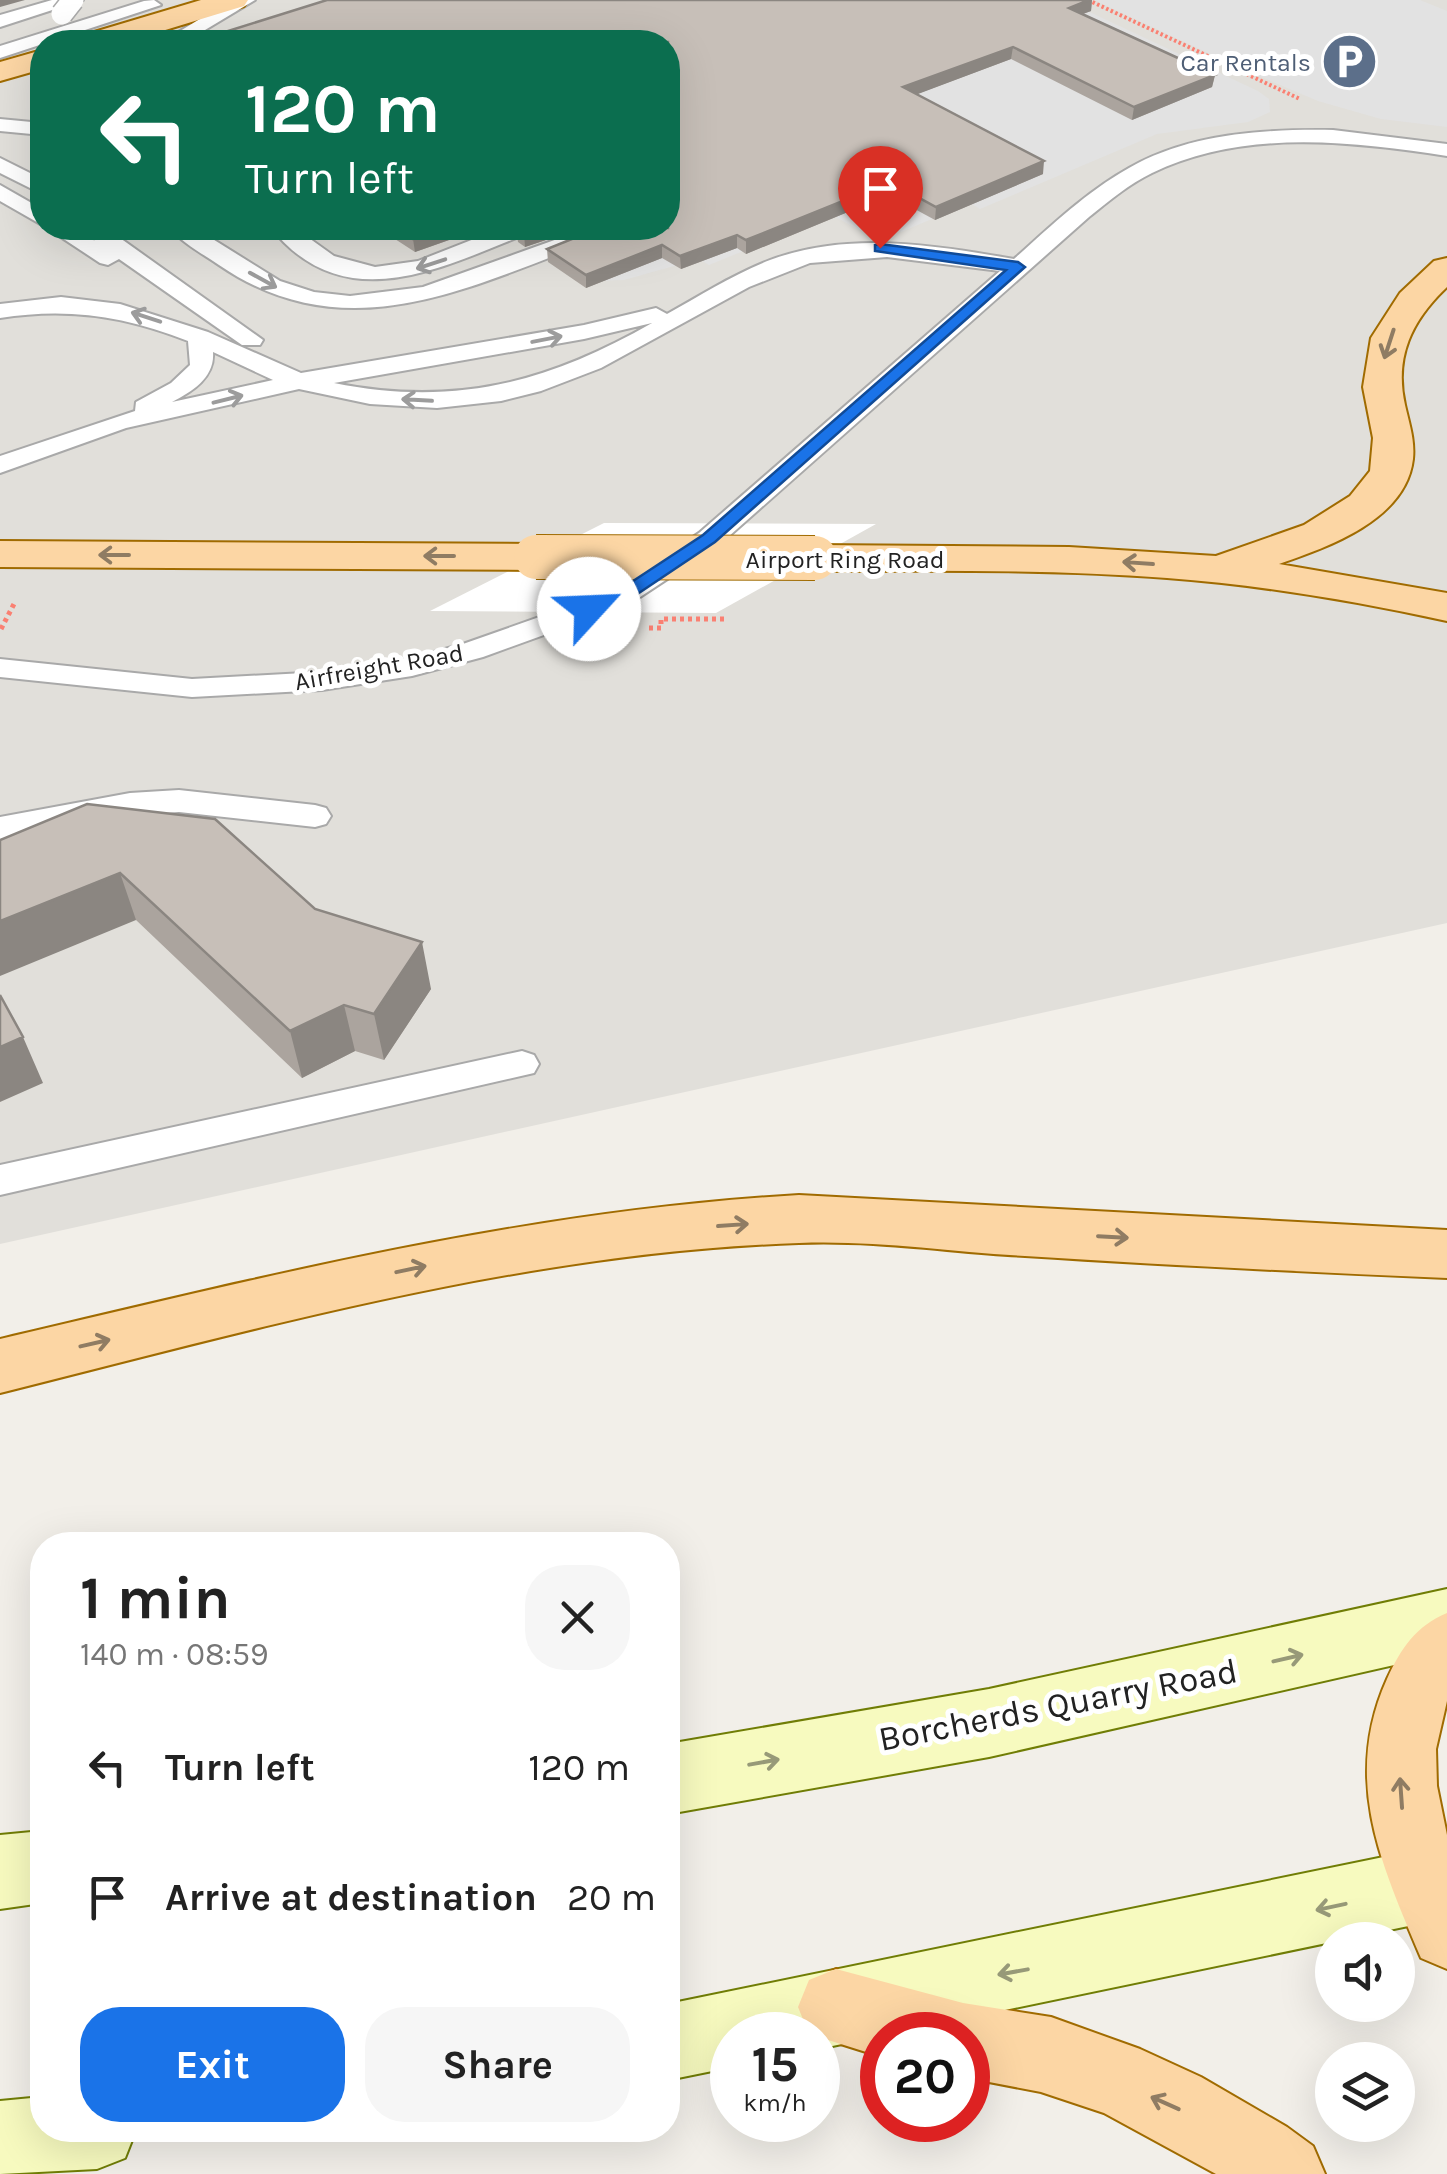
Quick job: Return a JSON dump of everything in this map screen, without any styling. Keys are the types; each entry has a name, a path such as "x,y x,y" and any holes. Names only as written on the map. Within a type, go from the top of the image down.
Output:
{"main road":[{"path":"134,30 233,0"},
{"path":"0,72 30,62"},
{"path":"1218,569 1319,534 1368,503 1386,479 1394,453 1381,371 1388,338 1404,308 1447,269"},
{"name":"Airport Ring Road","path":"0,554 1077,560 1218,569 1447,607"},
{"path":"1374,594 1447,630"},
{"path":"0,1366 449,1261 655,1228 799,1219 910,1221 1016,1232 1447,1254"},
{"name":"Borcherds Quarry Road","path":"680,1776 989,1723 1447,1620"},
{"path":"680,2040 836,2007 1440,1900 1402,1814 1399,1760 1402,1735 1417,1689 1447,1646"},
{"path":"0,1872 30,1869"},
{"path":"836,2007 860,2013"},
{"path":"990,2043 1089,2068 1210,2122 1285,2174"},
{"path":"0,2141 30,2138"}],"lane":[{"path":"0,22 69,4 111,0"},
{"path":"193,30 245,0"},
{"path":"0,32 69,4"},
{"path":"71,30 152,5"},
{"path":"0,52 30,43"},
{"path":"0,125 30,128"},
{"name":"Airfreight Road","path":"0,668 192,688 322,682 428,663 559,621 630,591 709,539 1112,188 1178,154 1258,140 1372,141 1447,150"},
{"name":"Airfreight Road","path":"1372,141 1447,162"},
{"path":"0,164 30,181"},
{"path":"0,192 30,211"},
{"path":"78,240 108,258 146,269"},
{"path":"109,240 224,324 270,350 339,374"},
{"path":"200,240 278,288 351,303 391,301 441,290 575,240"},
{"path":"298,240 328,262 383,273 431,265 492,240"},
{"path":"0,311 43,304 103,305 200,337 300,382 354,394 440,401 520,390 609,354 770,268 835,252 880,248 1018,267"},
{"path":"0,465 118,422 339,374 584,332 704,303"},
{"path":"118,422 180,388 194,376 202,367 200,337"},
{"path":"0,828 130,804 163,802 315,816"},
{"path":"0,1180 522,1064"}],"path":[{"path":"1088,0 1301,100"},
{"path":"0,630 14,604"},
{"path":"646,628 660,628 661,618 725,618"}],"shaded area":[{"path":"0,0 1447,0 1447,923 0,1244"},
{"path":"1064,0 1258,91 1269,99 1270,112 1248,122 1157,134 980,209 970,203 901,232 882,221 859,230 832,215 709,265 699,259 624,280 597,281 544,240 680,240 680,30 493,30"},
{"name":"Car Rentals","path":"1094,0 1420,0 1447,11 1447,127 1381,119 1318,101 1240,68 1256,61 1250,57 1232,64"}],"pier":[{"path":"604,523 876,524 716,613 430,611"}],"building":[{"path":"327,0 1089,0 1069,8 1215,75 1134,107 1013,47 903,87 1044,161 936,207 890,182 746,240 737,235 680,256 662,245 586,275 547,249 570,240 680,240 680,30 231,30"},
{"path":"87,804 215,819 315,909 422,942 374,1014 344,1005 290,1031 120,873 0,921 0,840"},
{"path":"0,995 23,1037 0,1047"}],"place":[{"name":"Car Rentals","path":"1350,62"}],"route":[{"path":"589,609 630,591 709,539 1018,267 880,248"}]}
